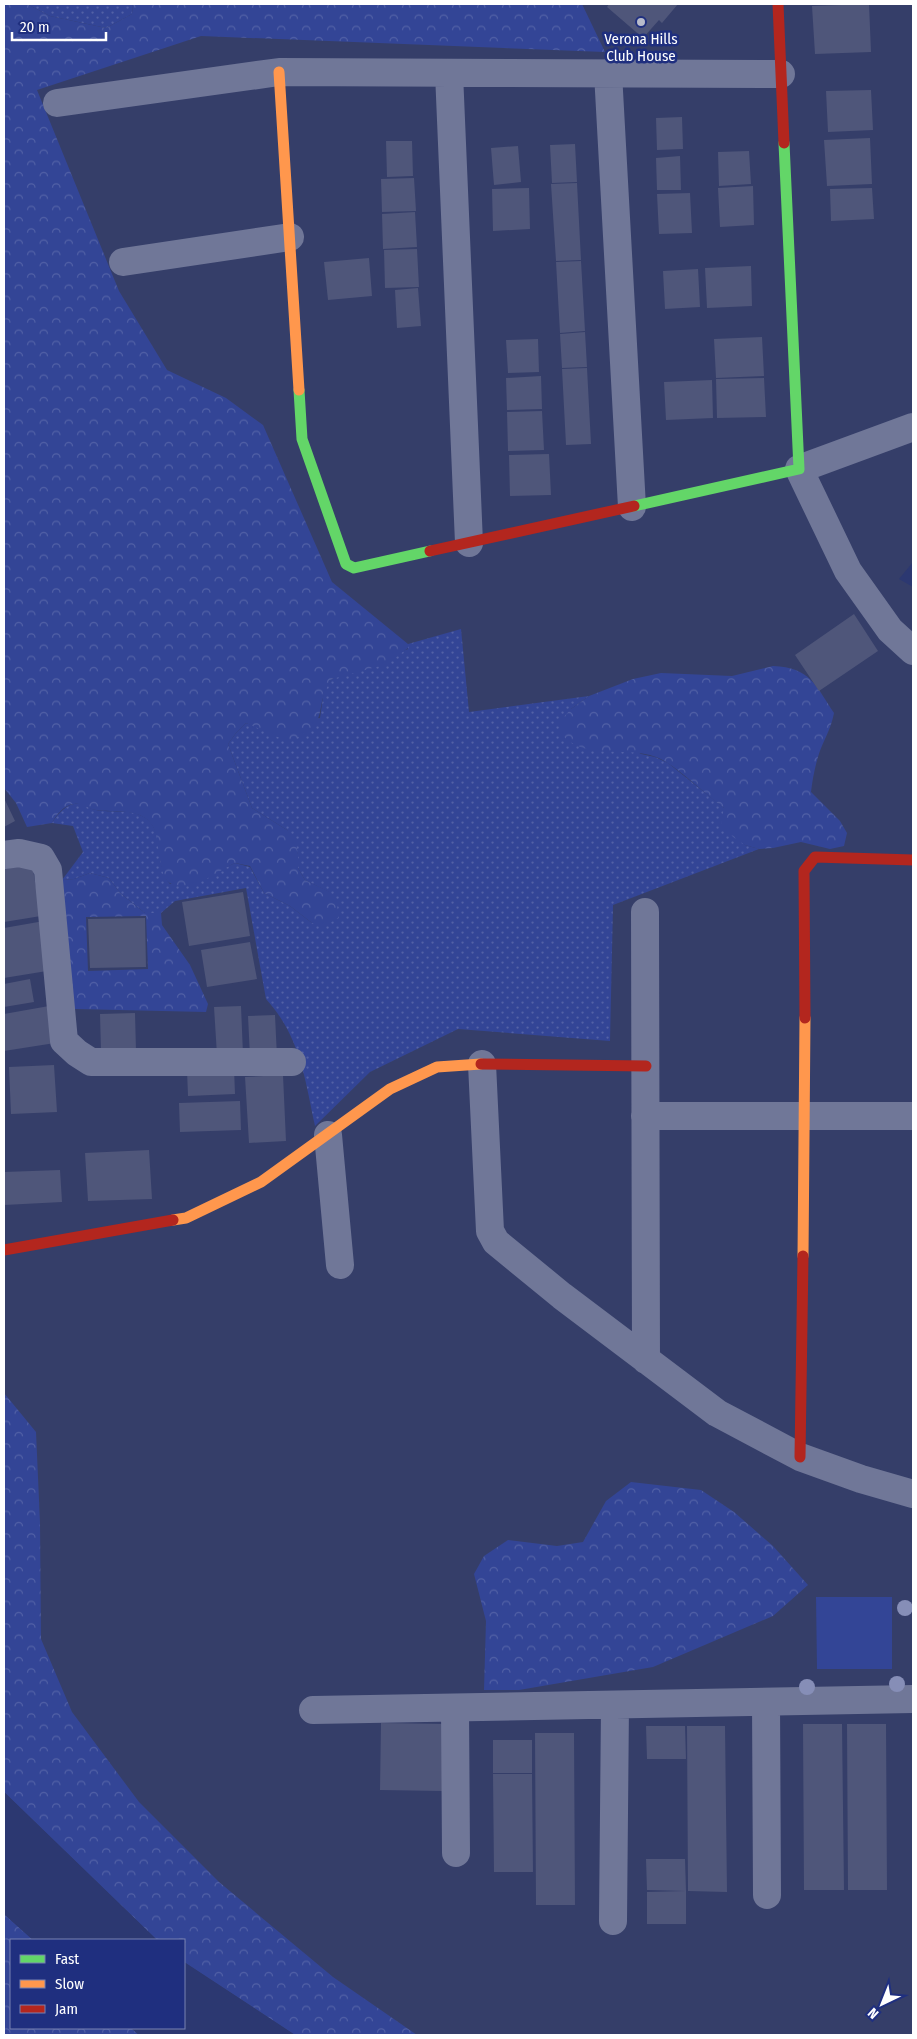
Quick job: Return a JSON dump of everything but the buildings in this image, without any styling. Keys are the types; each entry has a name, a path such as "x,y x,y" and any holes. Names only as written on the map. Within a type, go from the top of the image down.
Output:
{"street":[{"path":"778,4 799,469 848,570 890,630 913,651"},
{"path":"57,104 280,72 781,74"},
{"path":"280,72 302,439 346,564 354,568 799,469 913,427"},
{"path":"449,73 469,542"},
{"path":"608,74 632,506"},
{"path":"123,262 290,237"},
{"path":"4,854 19,853 40,858 48,870 64,1041 77,1053 92,1062 292,1062"},
{"path":"800,1457 805,1116 804,871 815,857 913,860"},
{"path":"645,912 646,1360"},
{"path":"4,1250 186,1218 261,1182 328,1136 390,1089 437,1067 482,1064 646,1066"},
{"path":"482,1064 490,1231 496,1242 646,1360 717,1413 800,1457 861,1479 913,1494"},
{"path":"646,1116 913,1116"},
{"path":"328,1136 340,1265"},
{"path":"313,1710 913,1700"},
{"path":"766,1702 767,1895"},
{"path":"613,1921 615,1705"},
{"path":"455,1708 456,1853"}],"green space":[{"path":"4,4 27,4 50,16 106,28 132,14 133,4 582,4 605,52 201,36 37,90 119,291 167,370 226,398 263,425 332,582 408,644 408,648 387,664 332,679 326,690 316,722 311,729 302,735 287,741 246,723 228,744 252,808 287,830 295,840 298,868 305,880 330,892 337,904 338,918 326,925 312,923 290,906 264,893 250,866 235,863 197,883 180,886 172,884 167,881 161,867 155,831 147,819 141,815 96,810 77,804 64,808 52,823 27,827 16,803 4,788"},
{"path":"27,4 133,4 132,14 106,28 50,16"},
{"path":"461,629 469,712 589,696 571,709 641,754 655,757 668,763 724,808 745,845 759,849 613,905 610,1041 458,1029 370,1072 315,1126 300,1059 294,1043 287,1028 266,999 246,888 175,901 161,913 145,913 120,893 109,878 90,873 74,879 62,880 83,852 73,826 52,823 57,815 73,804 83,804 92,809 104,811 130,812 142,816 155,829 162,867 170,884 222,869 235,863 250,867 264,893 290,906 312,923 329,892 305,880 298,868 298,854 287,830 252,808 228,744 246,723 260,728 320,718 324,690 332,679 408,649 408,644"},
{"path":"773,666 786,667 804,674 817,687 834,713 818,758 811,792 840,821 847,833 844,846 830,849 801,842 759,849 745,845 733,837 721,823 724,808 664,761 644,754 582,748 571,743 561,734 561,720 571,709 589,696 633,679 661,673 732,676"},
{"path":"90,873 109,878 120,893 145,913 161,913 162,925 190,965 208,1004 206,1012 75,1009 72,1005 62,880 74,879","holes":["146,916 148,969 88,971 86,917"]},
{"path":"4,1393 36,1432 40,1523 41,1639 72,1712 139,1802 219,1882 333,1977 417,2035 295,2035 185,1963 185,1939 156,1939 4,1792"},
{"path":"631,1482 701,1490 734,1512 773,1546 808,1585 773,1616 653,1667 519,1690 484,1690 486,1621 474,1574 484,1556 508,1540 557,1546 583,1542 606,1501"},
{"path":"816,1597 892,1597 892,1669 817,1669"},
{"path":"4,1914 32,1939 10,1939 10,2029 132,2029 139,2035 4,2035"}],"shaded area":[{"path":"913,562 913,587 899,579"},
{"path":"4,1792 156,1939 32,1939 4,1914"},
{"path":"185,1963 295,2035 139,2035 132,2029 185,2029"}],"traffic: fast":[{"path":"634,506 799,469 784,143"},
{"path":"299,390 302,439 346,564 354,568 430,551"}],"traffic: slow":[{"path":"279,72 299,390"},
{"path":"803,1256 805,1018"},
{"path":"173,1220 186,1218 261,1182 390,1089 437,1067 481,1064"}],"traffic: jam":[{"path":"778,4 784,143"},
{"path":"430,551 634,506"},
{"path":"805,1018 804,871 815,857 913,860"},
{"path":"481,1064 646,1066"},
{"path":"4,1250 173,1220"},
{"path":"800,1457 803,1256"}],"place":[{"name":"Verona Hills Club House","path":"641,22"}]}
